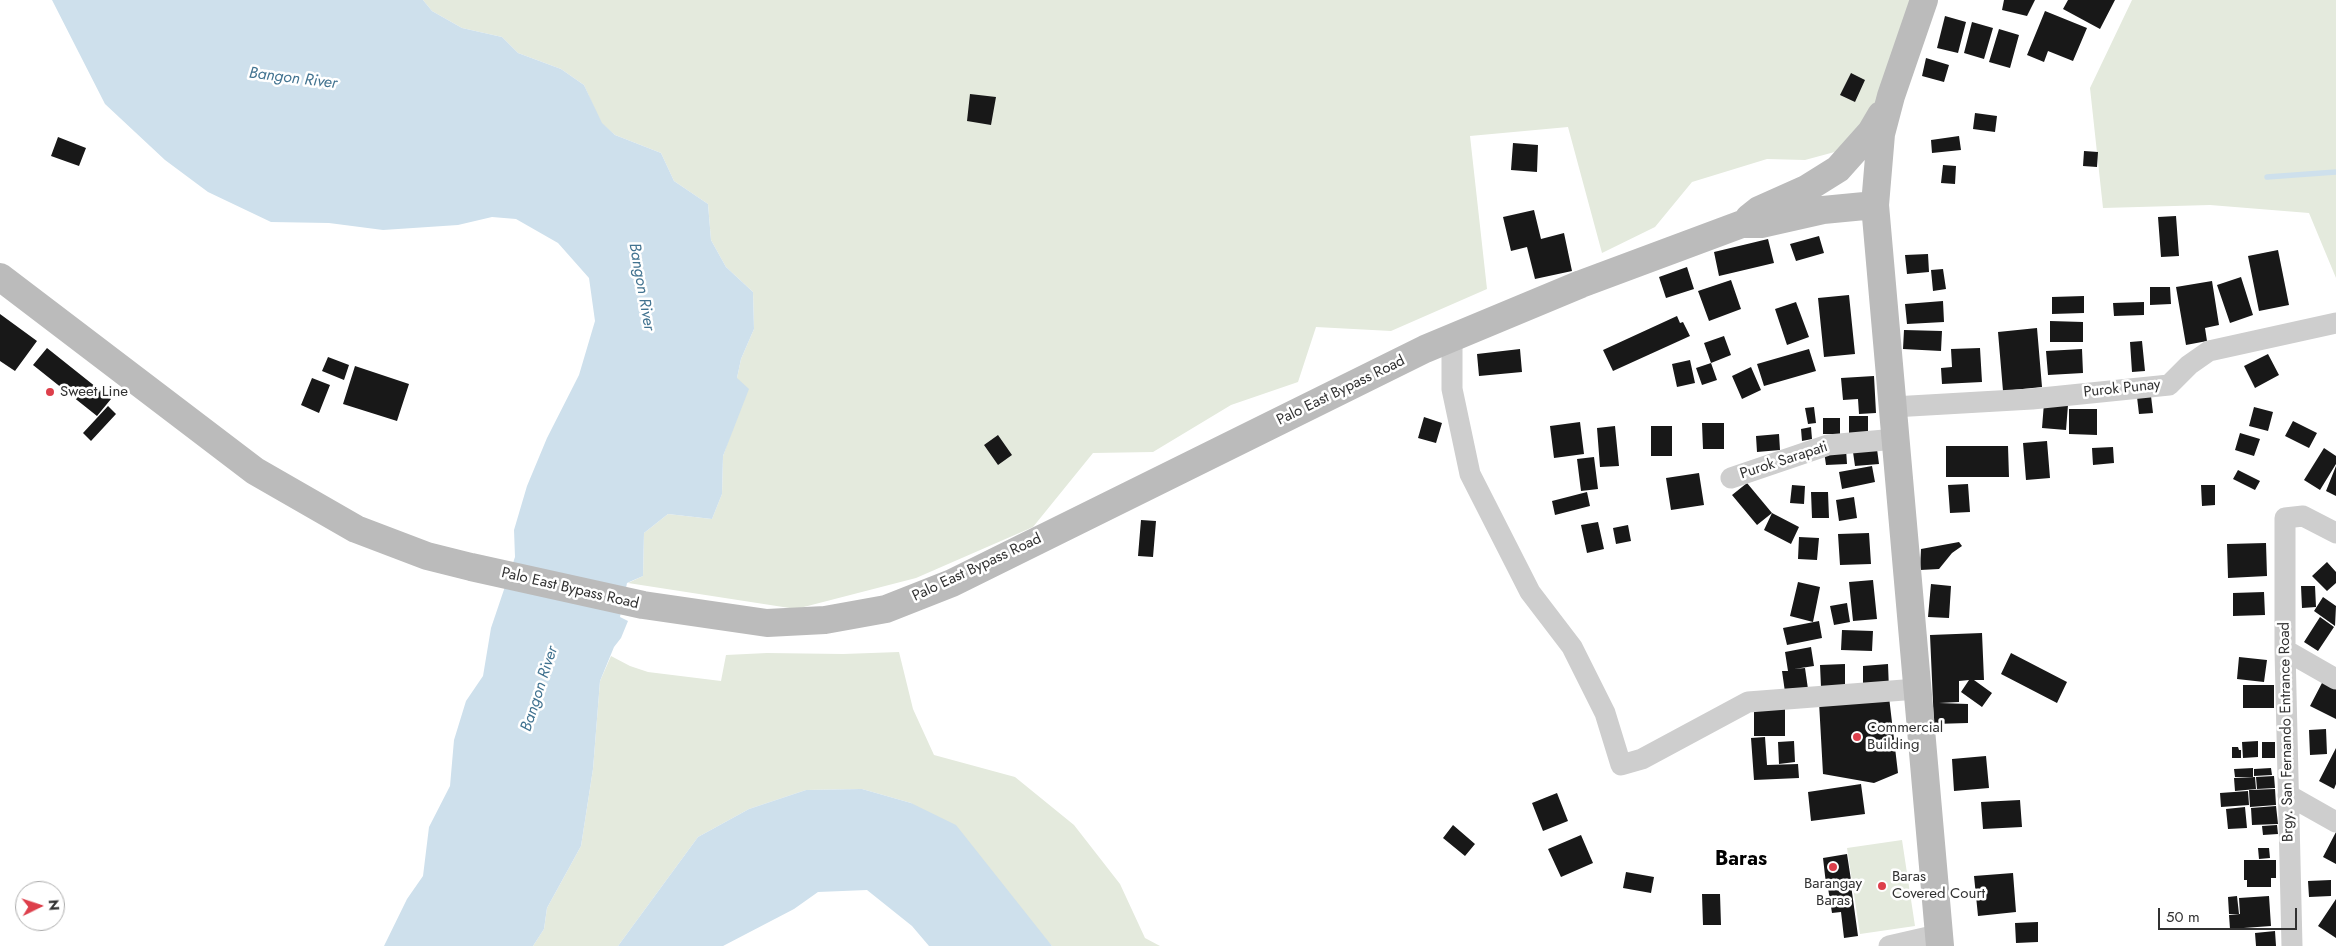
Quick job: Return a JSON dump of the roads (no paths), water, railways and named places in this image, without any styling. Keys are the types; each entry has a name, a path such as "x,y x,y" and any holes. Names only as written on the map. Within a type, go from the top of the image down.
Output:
{"main road":[{"path":"1924,0 1890,96 1881,134 1875,206 1894,407 1938,940"},
{"name":"Palo East Bypass Road","path":"1838,169 1872,132 1890,96"},
{"name":"Palo East Bypass Road","path":"0,277 255,471 356,528 427,556 643,606 767,623 825,620 886,609 952,583 1372,375 1452,338 1581,284 1742,224 1759,210 1806,190 1857,158 1866,155 1871,158 1877,168"},
{"name":"Palo East Bypass Road","path":"1742,224 1761,224 1823,210 1875,206"}],"street":[{"name":"Purok Punay","path":"1894,407 2032,398 2169,385 2189,365 2209,351 2336,322"},
{"path":"1452,338 1452,389 1470,474 1530,592 1572,647 1605,713 1621,765 1642,759 1748,702 1917,689"},
{"name":"Purok Sarapati","path":"1731,478 1828,445 1896,440"},
{"name":"Brgy. San Fernando Entrance Road","path":"2292,946 2285,650 2285,518 2303,516 2336,533"},
{"path":"2285,650 2336,679"},
{"path":"2288,795 2336,822"},
{"path":"1889,946 1938,940"}],"water":[{"name":"Bangon River","path":"52,0 423,0 432,11 462,28 502,37 518,53 561,69 584,85 602,123 615,135 661,153 674,181 708,204 711,240 726,267 753,292 754,329 741,359 737,378 749,389 723,456 722,494 712,519 668,514 644,533 643,576 627,583 620,617 628,621 621,638 614,647 600,681 593,769 581,846 547,908 544,929 533,946 384,946 407,899 423,876 429,827 450,786 454,740 466,701 483,676 491,628 515,557 514,530 527,486 547,438 579,375 595,321 589,278 558,243 516,219 492,217 458,225 383,230 329,223 271,222 208,192 165,160 105,104"},
{"path":"862,789 911,803 956,825 1052,946 929,946 912,926 867,890 818,892 794,909 723,946 618,946 698,837 749,809 806,790"}],"waterway":[{"path":"2267,177 2336,172"}],"place":[{"name":"Sweet Line","path":"50,392"},
{"name":"Commercial Building","path":"1857,737"},
{"name":"Barangay Baras","path":"1833,867"},
{"name":"Baras Covered Court","path":"1882,886"}],"district":[{"name":"Baras","path":"1741,860"}]}
